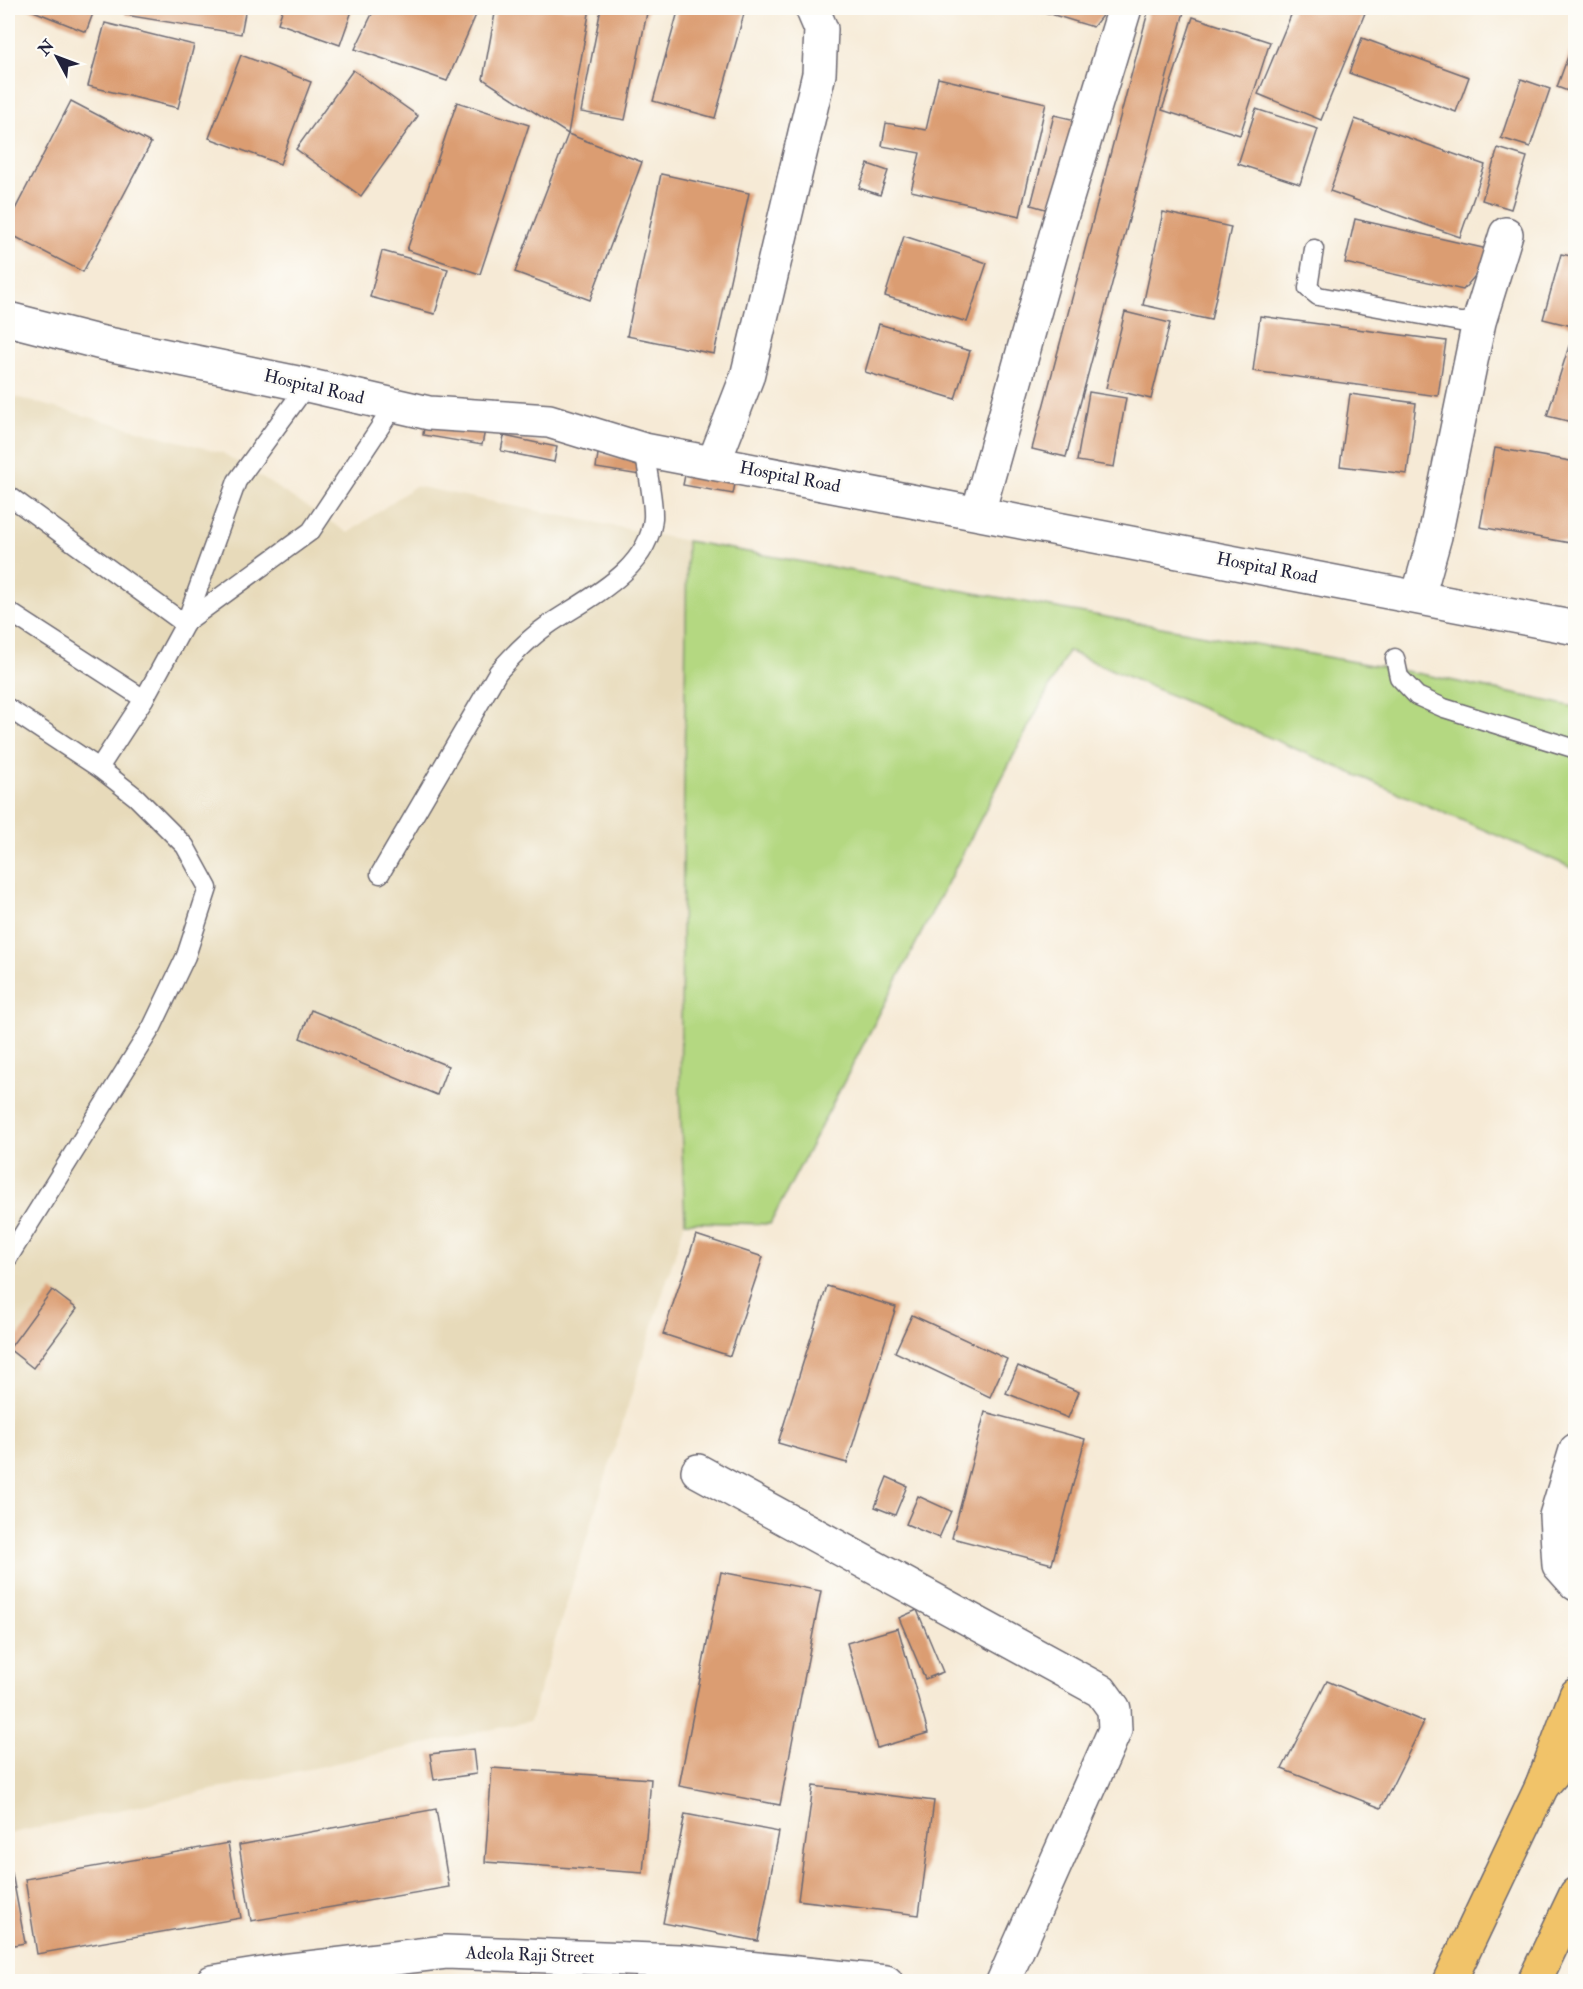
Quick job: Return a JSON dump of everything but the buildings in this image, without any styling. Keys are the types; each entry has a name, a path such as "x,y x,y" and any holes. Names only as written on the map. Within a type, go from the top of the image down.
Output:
{"main road":[{"path":"1449,1982 1542,1786 1575,1695"},
{"path":"1542,1786 1575,1747"},
{"path":"1534,1982 1575,1894"}],"street":[{"path":"714,462 747,377 819,74 821,29 812,8"},
{"path":"978,513 1059,224 1125,8"},
{"path":"1418,597 1435,536 1479,322 1506,234"},
{"name":"Hospital Road","path":"8,318 98,342 429,413 549,421 645,450 1575,628"},
{"path":"1575,1450 1556,1516 1559,1565 1575,1584"},
{"path":"698,1471 1101,1691 1114,1709 1115,1730 1003,1982"},
{"name":"Adeola Raji Street","path":"212,1982 283,1976 446,1952 680,1971 886,1982"}],"lane":[{"path":"1314,249 1308,288 1318,296 1460,322 1479,322"},
{"path":"99,768 144,699 185,623 237,481 307,385"},
{"path":"185,623 310,531 394,406"},
{"path":"380,874 498,672 513,654 533,637 583,601 603,590 637,560 648,539 653,518 645,450"},
{"path":"8,495 185,623"},
{"path":"8,611 144,699"},
{"path":"1395,658 1399,677 1417,696 1444,708 1575,749"},
{"path":"8,708 99,768 136,797 185,846 208,888 186,956 152,1027 8,1258"}],"shaded area":[{"path":"8,395 223,453 348,533 415,486 687,541 680,1099 685,1222 530,1721 8,1834"}],"green space":[{"path":"687,541 1426,675 1575,707 1575,869 1068,651 770,1224 685,1222 680,1099"}]}
